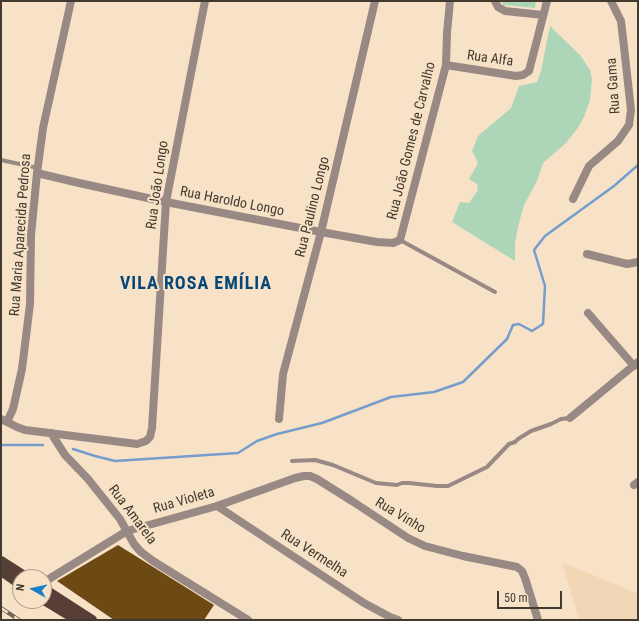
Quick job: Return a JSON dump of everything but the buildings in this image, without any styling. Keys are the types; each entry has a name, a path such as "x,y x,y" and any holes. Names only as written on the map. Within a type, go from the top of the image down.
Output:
{"main road":[{"path":"1,561 14,569"},
{"path":"1,571 12,579"},
{"path":"52,594 92,620"},
{"path":"52,605 77,620"}],"street":[{"name":"Rua João Longo","path":"51,433 136,444 146,441 150,437 152,428 166,202 205,1"},
{"name":"Rua Paulino Longo","path":"279,419 283,374 321,232 375,1"},
{"name":"Rua João Gomes de Carvalho","path":"400,240 446,65 450,1"},
{"path":"495,1 498,7 505,12 543,15 547,1"},
{"name":"Rua Gama","path":"573,199 589,166 618,141 629,125 631,110 623,38 620,21 611,1"},
{"name":"Rua Maria Aparecida Pedrosa","path":"4,420 13,409 23,362 30,304 31,235 37,170 43,128 71,2"},
{"name":"Rua Alfa","path":"446,65 516,76 523,75 529,71 543,15"},
{"name":"Rua Haroldo Longo","path":"37,170 79,183 166,202 321,232 386,243 393,243 400,240"},
{"path":"587,254 627,264 638,262"},
{"path":"570,418 636,364 588,313"},
{"path":"4,420 24,430 51,433"},
{"name":"Rua Amarela","path":"51,433 66,455 88,479 120,519 134,544 141,552 248,620"},
{"name":"Rua Vinho","path":"295,478 310,476 317,479 408,538 425,546 463,556 517,567 522,571 528,585 538,620"},
{"name":"Rua Violeta","path":"52,577 127,531 217,506 295,478"},
{"name":"Rua Vermelha","path":"217,506 364,603 398,620"}],"lane":[{"path":"1,160 37,170"},
{"path":"400,240 495,292"},
{"path":"292,461 315,460 340,467 376,483 397,485 409,483 448,486 487,467 508,444 515,442 531,431 561,419 570,418"}],"shaded area":[{"path":"562,562 638,594 638,620 579,620"}],"green space":[{"path":"502,1 536,1 535,8 503,5"},
{"path":"550,26 580,55 590,70 592,80 590,100 584,117 577,129 566,143 543,163 537,181 524,205 515,243 515,261 452,222 460,202 469,203 478,190 477,184 469,179 478,163 472,151 478,136 511,108 519,86 537,82 541,71"}],"waterway":[{"path":"73,449 115,461 238,453 257,441 277,434 322,423 391,397 434,392 463,382 507,339 513,325 519,324 532,331 543,324 545,286 534,250 545,236 614,186 638,165"},
{"path":"1,445 43,445"}],"railway":[{"path":"1,608 19,620"}],"district":[{"name":"VILA ROSA EMÍLIA","path":"196,284"}]}
